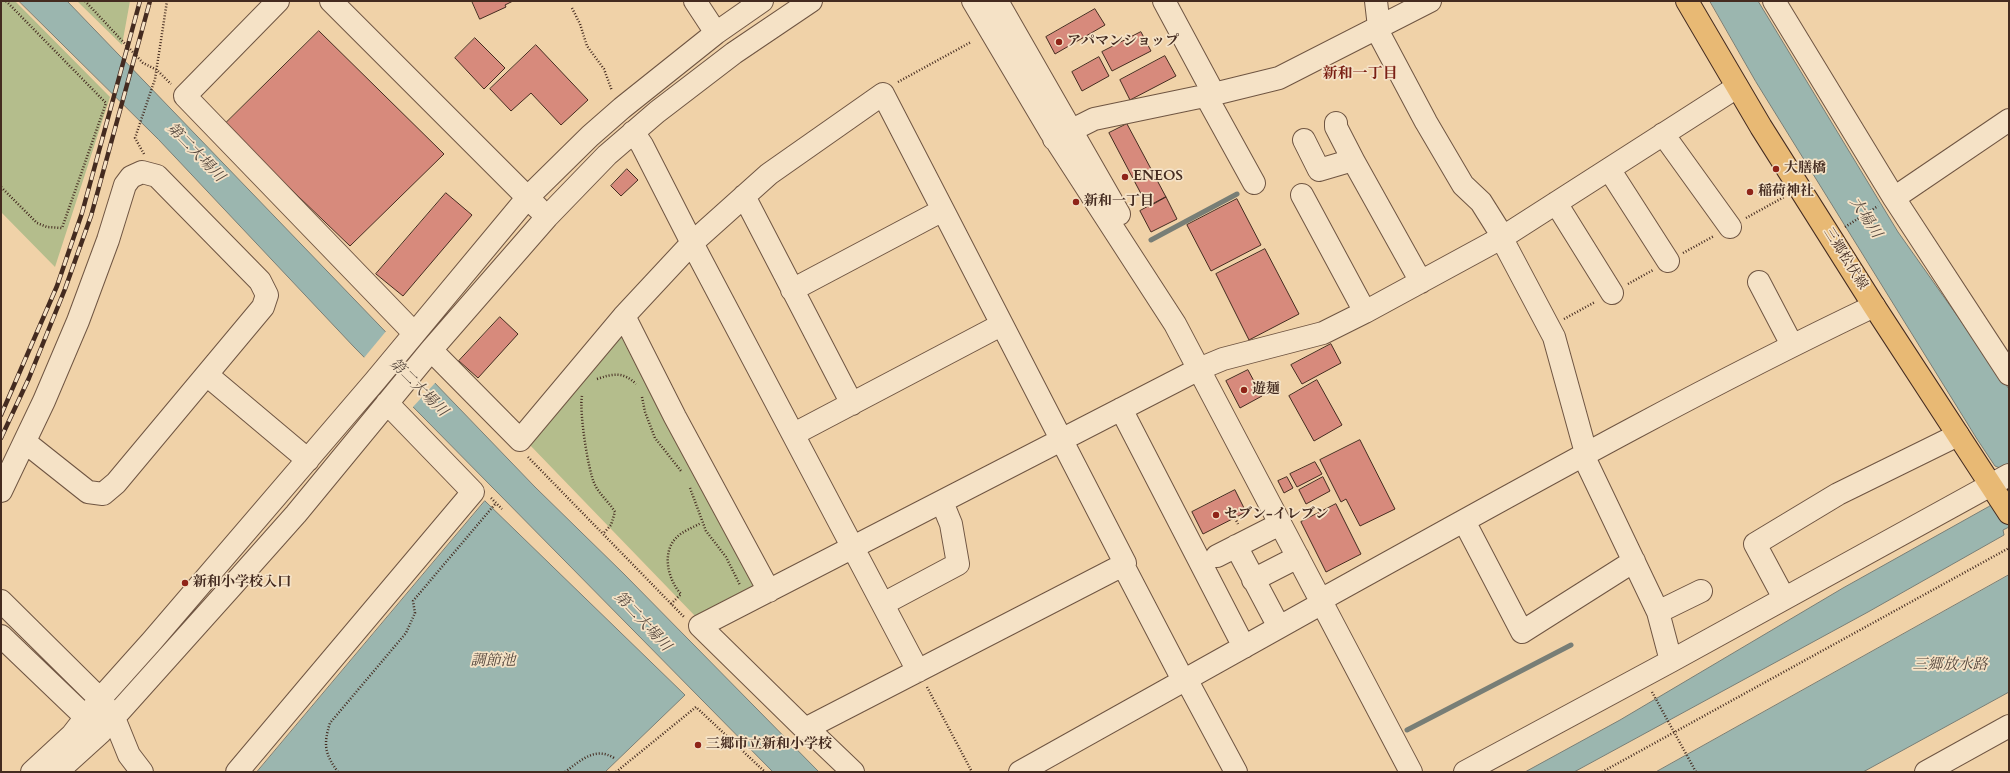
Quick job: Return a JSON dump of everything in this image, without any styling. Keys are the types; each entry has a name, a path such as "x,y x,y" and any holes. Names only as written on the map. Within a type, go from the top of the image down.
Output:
{"main road":[{"name":"三郷松伏線","path":"1687,1 1737,87 1874,306 1958,435 2000,483 2009,513"}],"street":[{"path":"278,1 185,96 411,336"},
{"path":"331,1 547,217"},
{"path":"695,1 716,33"},
{"path":"100,723 100,699 308,460 528,197 590,136 622,108 716,33 762,1"},
{"path":"57,772 100,723 296,514 428,353 547,217 607,155 633,132 734,54 810,1"},
{"path":"973,1 1063,135 1155,279 1175,324 1411,772"},
{"path":"997,1 1063,135"},
{"path":"1164,1 1254,183"},
{"path":"1376,1 1378,28 1426,122 1463,186 1481,202 1502,237 1554,337 1585,454 1658,612 1671,661"},
{"path":"1063,135 1094,119 1210,95 1280,78 1430,1"},
{"path":"1774,1 1889,200 2009,374"},
{"path":"1123,565 804,730 700,626 1199,369 1223,358 1323,333 1366,312 1502,237 1737,87"},
{"path":"428,353 520,440 624,316 692,243 744,196 804,149 883,94 1125,563 1123,565 1184,680 1236,772"},
{"path":"1889,200 2009,120"},
{"path":"1336,123 1336,127 1353,160 1421,282"},
{"path":"633,132 642,145 692,243 918,671"},
{"path":"1663,134 1730,227"},
{"path":"1304,140 1319,170 1353,160"},
{"path":"1609,169 1668,261"},
{"path":"1,491 25,442 78,321 108,240 125,185 131,177 142,172 156,176 260,281 267,295 263,307 116,483 103,494 88,492 25,442"},
{"path":"1302,195 1366,312"},
{"path":"744,196 852,404"},
{"path":"1556,203 1612,293"},
{"path":"792,290 943,210"},
{"path":"1759,282 1792,345"},
{"path":"1020,772 1317,606 1326,597 1585,454 1699,392 1874,306"},
{"path":"624,316 675,417 768,591"},
{"path":"794,434 1002,325"},
{"path":"207,375 308,460"},
{"path":"237,772 473,492 389,399"},
{"path":"1121,409 1244,647"},
{"path":"1784,598 1755,544 1838,494 1958,435"},
{"path":"1465,772 1784,598 2000,483"},
{"path":"883,604 958,564 951,524 942,502"},
{"path":"1464,521 1522,632 1634,561"},
{"path":"1217,556 1280,524"},
{"path":"1236,546 1279,627"},
{"path":"1253,580 1298,557"},
{"path":"1658,612 1701,590"},
{"path":"1,601 100,699"},
{"path":"1,636 100,723 136,763"},
{"path":"32,772 72,736 100,723"},
{"path":"1926,772 2009,726"},
{"path":"807,728 853,772"}],"path":[{"path":"1,187 37,222 47,227 62,228 106,103 6,1"},
{"path":"85,1 143,63 156,70"},
{"path":"135,138 155,79 167,1"},
{"path":"572,8 580,24 587,46 604,69 613,93"},
{"path":"883,94 889,87 971,42"},
{"path":"1842,229 1889,200"},
{"path":"594,379 615,374 626,376 637,387"},
{"path":"640,391 655,438 682,473"},
{"path":"585,392 582,397 582,410 589,471 599,492 607,500 615,512 610,525 603,534"},
{"path":"520,440 521,449 603,534 691,624 700,626"},
{"path":"688,482 701,523 706,532 726,557 741,588 768,591"},
{"path":"338,772 326,752 327,734 330,723 406,633 414,614 413,601 496,503"},
{"path":"671,604 681,594 676,589 668,568 668,556 672,544 677,537 701,523"},
{"path":"1602,772 2009,548"},
{"path":"918,671 972,772"},
{"path":"1648,684 1696,772"},
{"path":"616,772 696,708 765,772"},
{"path":"565,772 569,771 592,754 601,753 614,758"}],"green space":[{"path":"1,1 15,1 110,97 55,267 1,212"},
{"path":"77,1 130,1 122,45"},
{"path":"616,335 626,337 755,587 696,617 527,442"}],"water":[{"name":"第二大場川","path":"19,1 67,1 535,487 624,574 819,772 773,772 354,347 159,140"},
{"name":"大場川","path":"1710,1 1758,1 1898,232 2009,389 2009,482 2000,468 1995,466 1977,439 1756,82"},
{"path":"2009,493 2009,527 2003,530 2004,535 1868,612 1574,772 1525,772 1620,720 1843,588 1988,507"},
{"name":"調節池","path":"485,501 685,695 605,772 257,772"},
{"name":"三郷放水路","path":"2009,575 2009,692 1863,772 1656,772"}],"pier":[{"path":"387,330 436,382 412,408 363,359"}],"building":[{"path":"472,1 513,1 505,5 506,7 480,19"},
{"path":"1095,9 1105,25 1055,54 1046,37"},
{"path":"319,31 444,154 350,246 224,125"},
{"path":"1141,32 1151,51 1112,71 1102,52"},
{"path":"475,38 505,68 484,89 455,58"},
{"path":"536,45 588,100 561,125 531,93 511,111 490,89"},
{"path":"1165,56 1176,76 1130,100 1120,80"},
{"path":"1099,57 1109,76 1082,91 1072,72"},
{"path":"1127,124 1166,197 1148,207 1109,133"},
{"path":"627,169 638,180 621,196 611,186"},
{"path":"446,193 472,215 403,296 376,274"},
{"path":"1166,197 1177,219 1151,232 1140,211"},
{"path":"1237,199 1261,245 1211,271 1187,225"},
{"path":"1265,249 1299,314 1249,340 1216,274"},
{"path":"500,317 518,334 478,378 459,361"},
{"path":"1331,344 1341,363 1302,384 1291,365"},
{"path":"1248,370 1262,396 1240,408 1226,381"},
{"path":"1317,380 1342,425 1314,441 1289,396"},
{"path":"1360,440 1395,509 1360,526 1346,499 1341,502 1320,460"},
{"path":"1315,462 1322,474 1297,487 1290,474"},
{"path":"1287,477 1293,488 1284,493 1278,481"},
{"path":"1323,477 1330,491 1306,504 1299,490"},
{"path":"1235,490 1246,512 1203,534 1192,512"},
{"path":"1336,504 1361,554 1326,572 1301,522"}],"waterway":[{"path":"1151,240 1237,194"},
{"path":"1407,730 1571,645"}],"railway":[{"path":"1,415 57,286 82,213 140,1"},
{"path":"1,438 29,378 65,289 91,216 150,1"}],"place":[{"name":"アパマンショップ","path":"1059,42"},
{"name":"大膳橋","path":"1776,169"},
{"name":"ENEOS","path":"1125,177"},
{"name":"稲荷神社","path":"1750,192"},
{"name":"新和一丁目","path":"1076,202"},
{"name":"遊麺","path":"1244,390"},
{"name":"セブン-イレブン","path":"1216,515"},
{"name":"新和小学校入口","path":"185,583"},
{"name":"三郷市立新和小学校","path":"698,745"}],"district":[{"name":"新和一丁目","path":"1360,75"}]}
